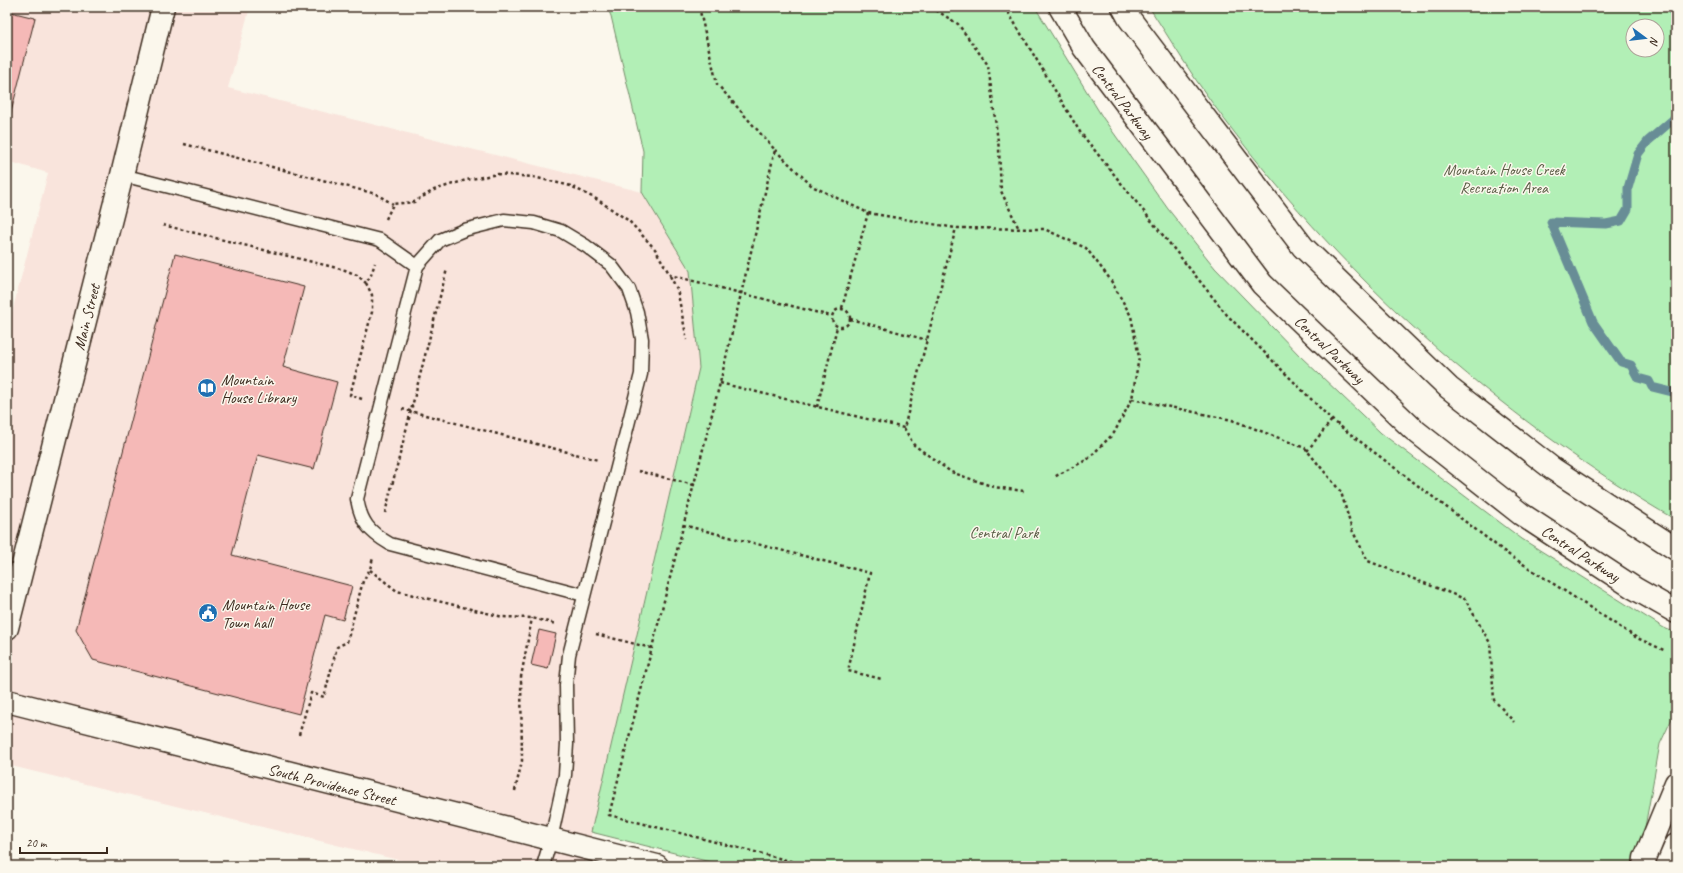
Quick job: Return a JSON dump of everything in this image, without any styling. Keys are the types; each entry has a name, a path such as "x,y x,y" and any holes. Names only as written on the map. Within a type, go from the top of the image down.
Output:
{"main road":[{"name":"Main Street","path":"7,628 163,7"},
{"name":"Central Parkway","path":"1060,7 1084,48 1262,284 1413,429 1521,514 1634,588 1676,612"},
{"path":"1123,7 1129,18 1302,247 1449,388 1553,469 1676,549"},
{"name":"South Providence Street","path":"7,701 657,866"},
{"path":"1644,866 1645,858 1676,783"},
{"path":"1667,866 1676,845"}],"lane":[{"path":"122,175 380,240 417,266"},
{"path":"543,866 551,839 565,775 567,744 566,685 568,655 584,595 641,374 642,339 637,312 629,289 611,265 586,246 561,231 534,222 504,220 464,230 440,240 417,266 357,499 360,514 366,525 378,537 390,544 584,595"}],"path":[{"path":"699,7 717,84 775,150 812,186 868,213 956,228 1044,229 1086,248 1110,279 1131,316 1138,358 1132,399 1114,433 1088,459 1054,477"},
{"path":"931,7 958,24 988,65 999,149 1001,191 1019,229"},
{"path":"184,144 376,194 394,204 414,202 434,190 466,180 498,174 533,177 571,186 598,200 628,221 655,249 677,290 687,340"},
{"path":"775,150 720,383 609,815 810,866"},
{"path":"366,283 371,275 386,220 394,204"},
{"path":"842,308 868,213"},
{"path":"163,225 345,270 358,275 366,283 372,296 372,312 350,395 694,485"},
{"path":"956,228 904,428 914,445 951,472 994,487 1024,491"},
{"path":"670,275 831,316"},
{"path":"837,327 832,321 831,316 834,311 842,308"},
{"path":"837,327 847,325 850,319 849,313 842,308"},
{"path":"850,319 927,340"},
{"path":"818,407 837,327"},
{"path":"720,383 904,428"},
{"path":"1132,399 1232,420 1305,448 1341,492 1352,530 1368,561 1465,599 1490,643 1494,700 1514,722"},
{"path":"1307,451 1332,420"},
{"path":"683,525 870,573 848,671 882,679"},
{"path":"370,570 397,591 503,617 532,618 651,648"},
{"path":"515,791 522,761 521,677 532,618"}],"shaded area":[{"path":"7,7 250,7 228,88 642,192 690,271 699,368 584,866 423,866 7,765 7,332 48,173 7,161"}],"green space":[{"name":"Central Park","path":"607,7 1035,7 1103,118 1168,209 1215,268 1300,356 1381,433 1522,539 1664,628 1676,633 1676,710 1660,744 1638,866 726,866 591,832 699,368 690,271 642,192 643,151 611,16"},
{"name":"Mountain House Creek Recreation Area","path":"1149,7 1676,7 1676,520 1609,479 1545,435 1483,387 1423,336 1366,282 1312,225 1261,166 1213,104"}],"building":[{"path":"7,11 35,18 7,128"},
{"path":"175,254 304,287 283,367 337,382 314,469 258,455 232,555 352,586 343,620 325,615 299,714 93,660 76,630"},
{"path":"539,630 556,634 548,669 531,665"}],"waterway":[{"path":"1671,7 1676,18"},
{"path":"1676,117 1648,141 1638,154 1628,188 1628,209 1621,221 1606,224 1551,222 1593,322 1621,362 1631,365 1638,378 1649,381 1652,387 1676,393"}],"place":[{"name":"Mountain House Library","path":"207,388"},
{"name":"Mountain House Town hall","path":"208,613"}]}
